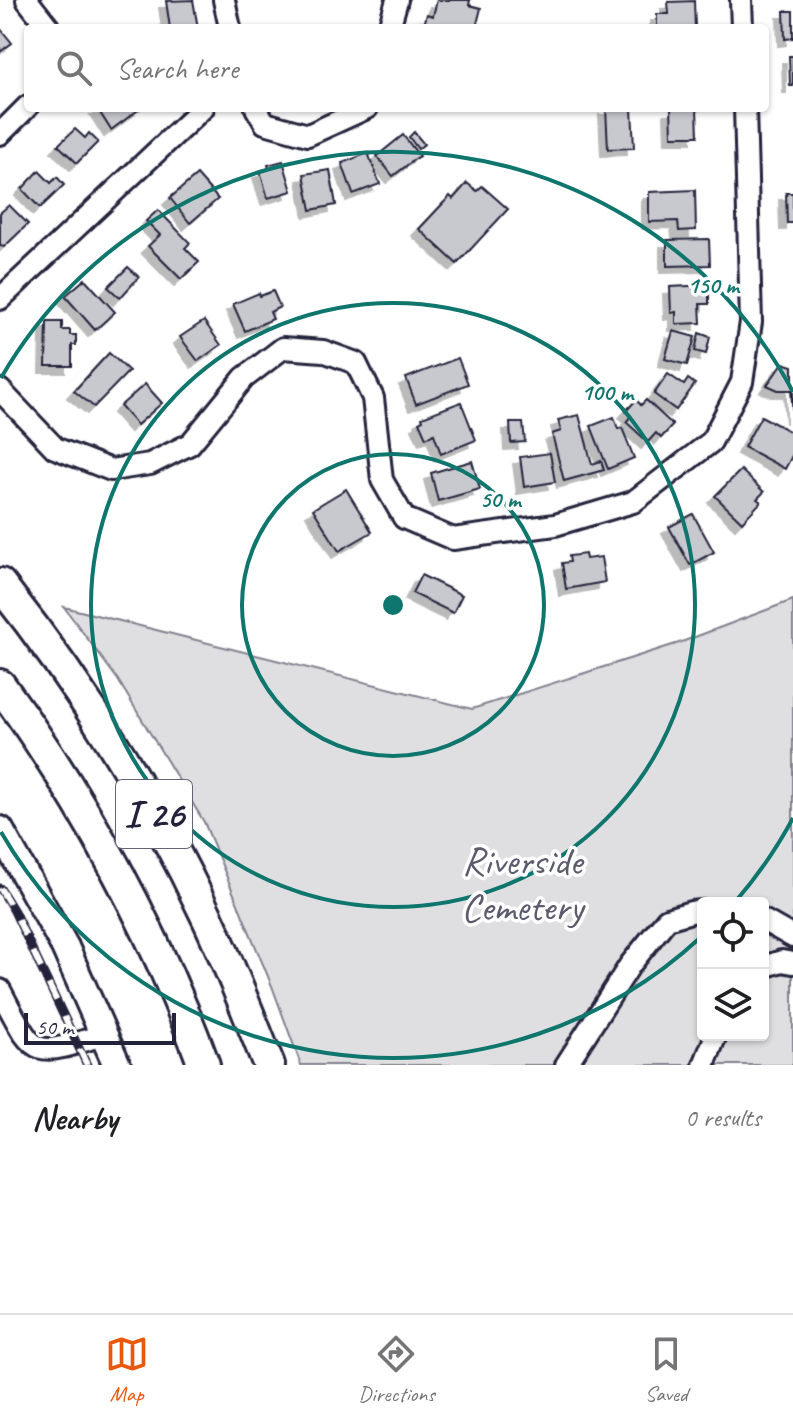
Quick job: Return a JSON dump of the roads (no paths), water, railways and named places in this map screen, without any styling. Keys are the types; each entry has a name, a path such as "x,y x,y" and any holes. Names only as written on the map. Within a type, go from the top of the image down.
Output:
{"highway":[{"name":"I 26","path":"0,584 72,681 161,827 208,920 269,1065"},
{"name":"I 26","path":"0,685 64,781 106,854 153,945 204,1065"}],"main road":[{"path":"0,830 65,947 117,1065"}],"street":[{"path":"27,0 46,24"},
{"path":"224,0 229,24"},
{"path":"390,24 397,0"},
{"path":"741,0 742,24"},
{"path":"0,134 24,110"},
{"path":"0,299 199,112"},
{"path":"258,112 265,123 308,135 358,112"},
{"path":"0,390 55,448 111,470 150,464 190,444 244,378 283,348 323,351 356,363 365,381 373,398 382,480 404,518 453,539 555,525 633,502 711,442 742,382 751,322 745,112"},
{"path":"566,1065 630,965 667,919 697,912"},
{"path":"769,923 793,937"},
{"path":"769,965 782,961 793,963"},
{"path":"0,990 27,1042 40,1049 51,1051 104,1034"},
{"path":"704,1065 714,1041"}],"railway":[{"path":"0,888 14,911 87,1065"}],"park label":[{"name":"Riverside Cemetery","path":"522,883"}]}
